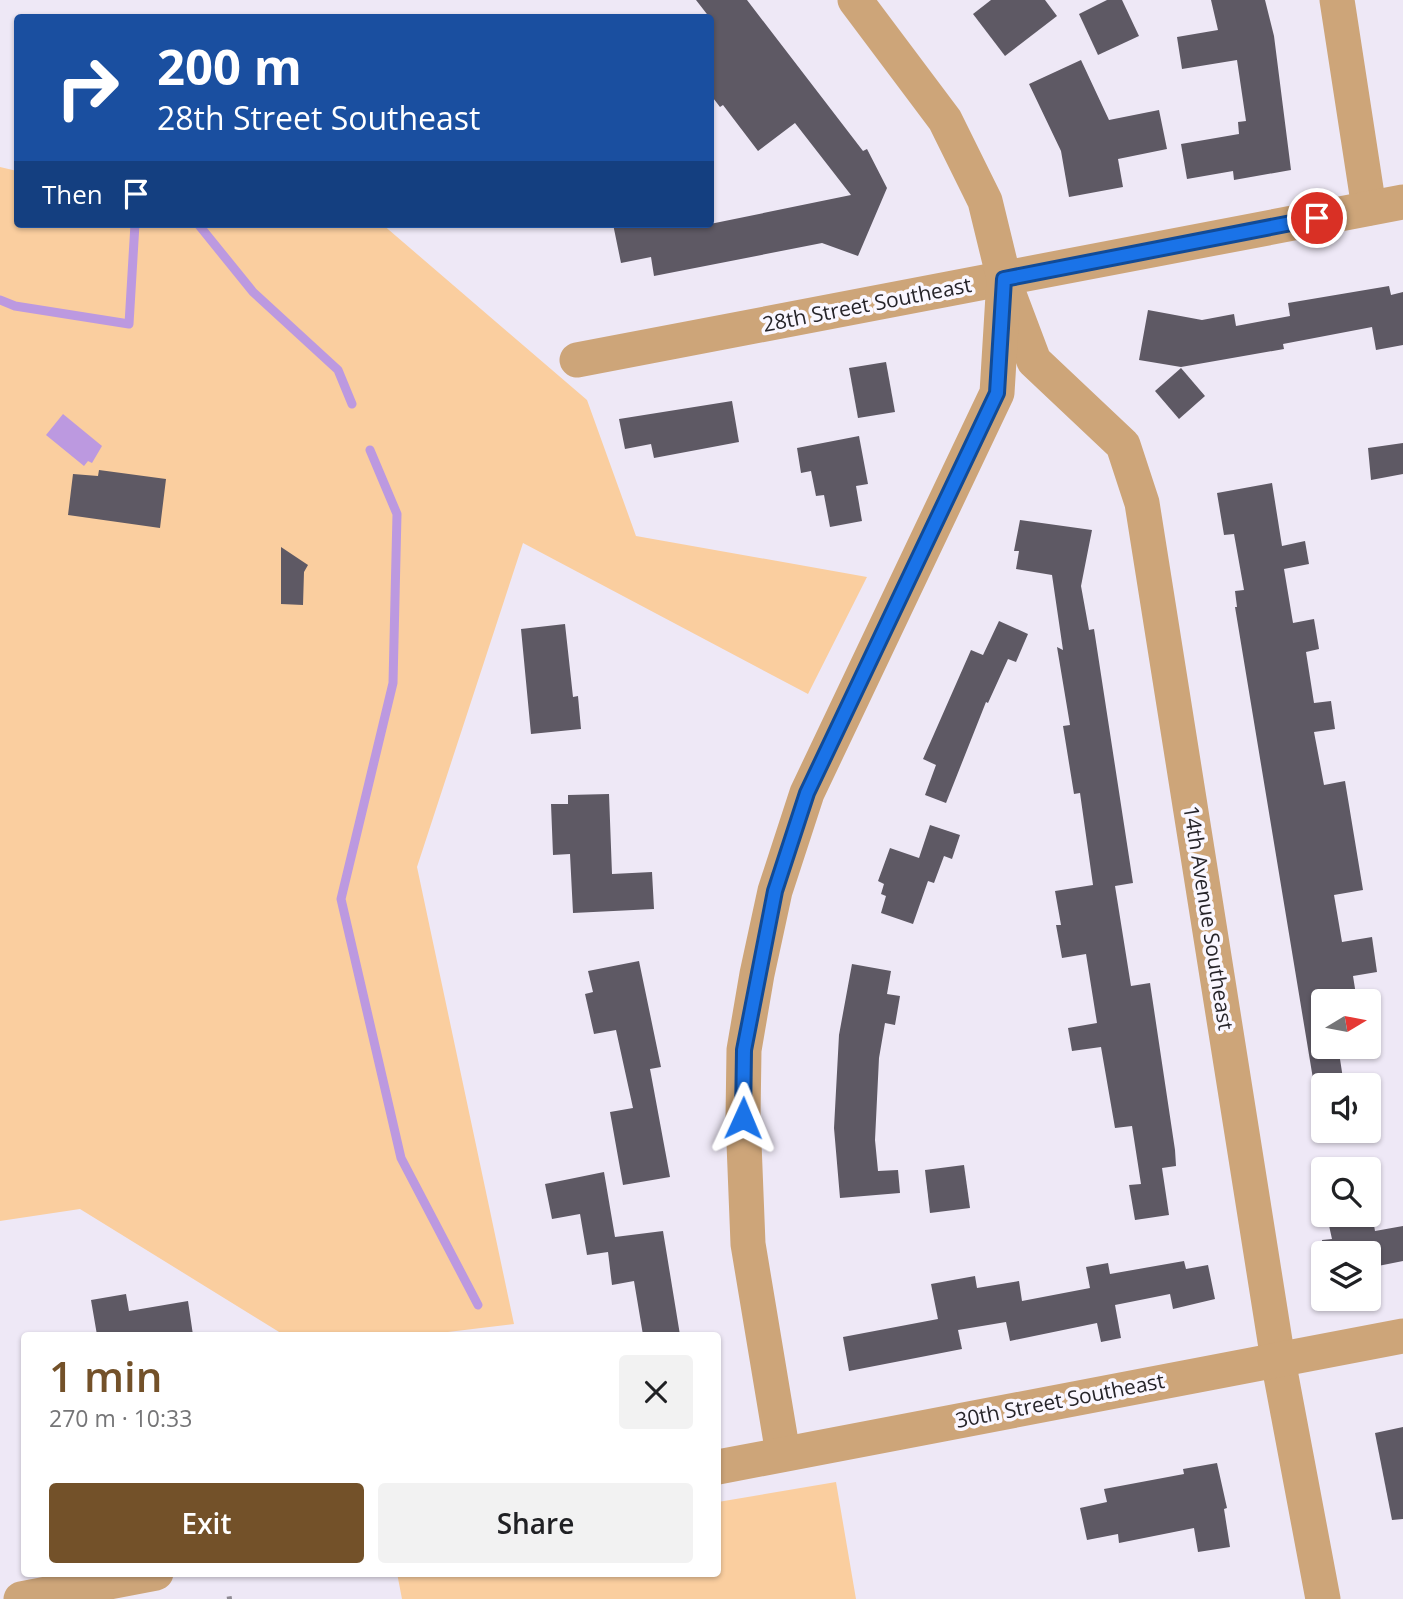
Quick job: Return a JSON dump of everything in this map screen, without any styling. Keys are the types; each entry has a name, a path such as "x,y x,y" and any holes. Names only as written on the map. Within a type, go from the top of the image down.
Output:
{"street":[{"path":"783,1454 748,1231 743,1118 744,1050 757,974 775,891 807,793 997,393 1004,279 985,201 945,120 855,0"},
{"path":"1336,0 1386,205"},
{"name":"28th Street Southeast","path":"578,360 1386,205"},
{"name":"14th Avenue Southeast","path":"1004,279 1034,361 1123,445 1142,503 1278,1360 1322,1599"},
{"name":"30th Street Southeast","path":"721,1465 1403,1336"},
{"path":"21,1599 135,1577"}],"shaded area":[{"path":"0,167 14,170 14,228 387,228 587,400 636,536 867,577 808,694 523,543 417,867 514,1324 448,1332 279,1332 80,1209 0,1221"},
{"path":"63,414 102,446 92,463 88,461 84,466 46,435"},
{"path":"836,1482 856,1599 402,1599 398,1577 721,1577 721,1501"}],"building":[{"path":"696,0 747,0 863,151 867,149 887,188 858,256 822,243 654,276 651,257 621,263 614,228 714,228 714,223 851,195 795,123 758,151 723,105 720,107 714,99 714,14 707,14"},
{"path":"991,0 1045,0 1057,16 1005,56 973,14"},
{"path":"1107,0 1122,0 1139,36 1098,55 1079,14"},
{"path":"1211,0 1265,0 1274,36 1291,170 1234,180 1233,171 1187,179 1181,144 1239,134 1238,122 1246,121 1237,60 1182,69 1177,37 1218,30"},
{"path":"1081,60 1109,120 1159,110 1167,149 1118,159 1123,187 1069,197 1061,151 1029,84"},
{"path":"1389,286 1391,295 1403,292 1403,345 1376,350 1372,327 1283,344 1284,349 1181,367 1139,360 1148,310 1202,320 1234,314 1236,326 1290,316 1288,303"},
{"path":"886,362 895,412 858,418 849,368"},
{"path":"1181,368 1205,396 1179,419 1155,391"},
{"path":"732,401 739,442 654,458 651,444 625,449 619,419"},
{"path":"859,436 868,484 856,486 862,521 830,527 824,495 816,496 811,471 801,473 797,448"},
{"path":"1403,443 1403,474 1371,480 1368,448"},
{"path":"99,470 166,479 160,528 68,515 73,474 98,476"},
{"path":"1272,483 1282,546 1305,541 1309,564 1284,569 1293,623 1314,619 1319,649 1306,652 1314,703 1331,701 1335,729 1314,732 1324,785 1345,781 1363,890 1334,895 1342,942 1372,937 1377,972 1353,976 1355,989 1311,989 1311,1059 1340,1059 1342,1073 1312,1073 1235,607 1235,591 1244,590 1234,534 1224,535 1217,493"},
{"path":"1020,520 1092,530 1081,586 1089,630 1094,629 1133,883 1115,886 1131,986 1150,983 1175,1150 1176,1166 1162,1168 1169,1215 1135,1220 1129,1185 1141,1184 1132,1126 1115,1128 1101,1047 1072,1051 1068,1028 1097,1023 1086,954 1062,958 1056,925 1061,925 1055,891 1093,885 1080,793 1074,794 1063,726 1070,725 1057,647 1063,650 1052,575 1016,569 1019,551 1014,551"},
{"path":"281,547 308,565 304,572 303,605 281,604"},
{"path":"999,621 1028,634 1016,662 1008,659 988,703 986,702 946,803 925,795 936,765 923,759 971,650 983,655"},
{"path":"565,624 573,697 578,696 581,729 531,734 521,629"},
{"path":"609,794 612,874 652,872 654,909 573,913 570,854 553,855 551,804 568,804 568,795"},
{"path":"930,825 960,835 952,859 944,856 934,883 928,881 913,924 881,913 886,896 881,894 884,884 878,881 890,848 919,858"},
{"path":"639,961 661,1067 650,1069 670,1177 623,1185 610,1112 633,1108 616,1030 594,1034 585,994 593,992 588,971"},
{"path":"852,964 891,971 887,994 900,996 895,1025 885,1023 879,1058 875,1140 878,1171 898,1170 900,1193 840,1198 834,1128 839,1035"},
{"path":"964,1165 970,1208 930,1213 925,1170"},
{"path":"604,1172 615,1237 663,1231 680,1332 642,1332 634,1281 612,1285 608,1252 587,1255 580,1214 552,1219 545,1184"},
{"path":"1403,1226 1403,1261 1381,1265 1381,1241 1322,1241 1332,1239 1329,1227 1374,1227 1375,1231"},
{"path":"1184,1261 1186,1269 1208,1265 1215,1299 1173,1309 1170,1294 1115,1305 1121,1338 1101,1342 1097,1323 1010,1341 1006,1322 958,1330 962,1349 849,1371 843,1337 938,1319 931,1284 975,1276 977,1288 1019,1281 1022,1301 1090,1288 1086,1267 1108,1263 1110,1274"},
{"path":"126,1294 129,1311 188,1301 193,1332 96,1332 91,1300"},
{"path":"1403,1427 1403,1519 1392,1520 1375,1433"},
{"path":"1217,1463 1227,1508 1224,1509 1230,1547 1198,1552 1194,1528 1119,1543 1118,1534 1087,1540 1080,1508 1107,1502 1104,1489 1184,1474 1183,1469"}],"waterway":[{"path":"0,300 15,306 129,324 135,228"},
{"path":"201,228 253,292 338,370 352,404"},
{"path":"370,450 397,514 393,683 341,899 401,1158 478,1305"}],"route":[{"path":"743,1118 744,1050 775,891 807,793 922,545 997,393 1004,279 1317,218"}]}
